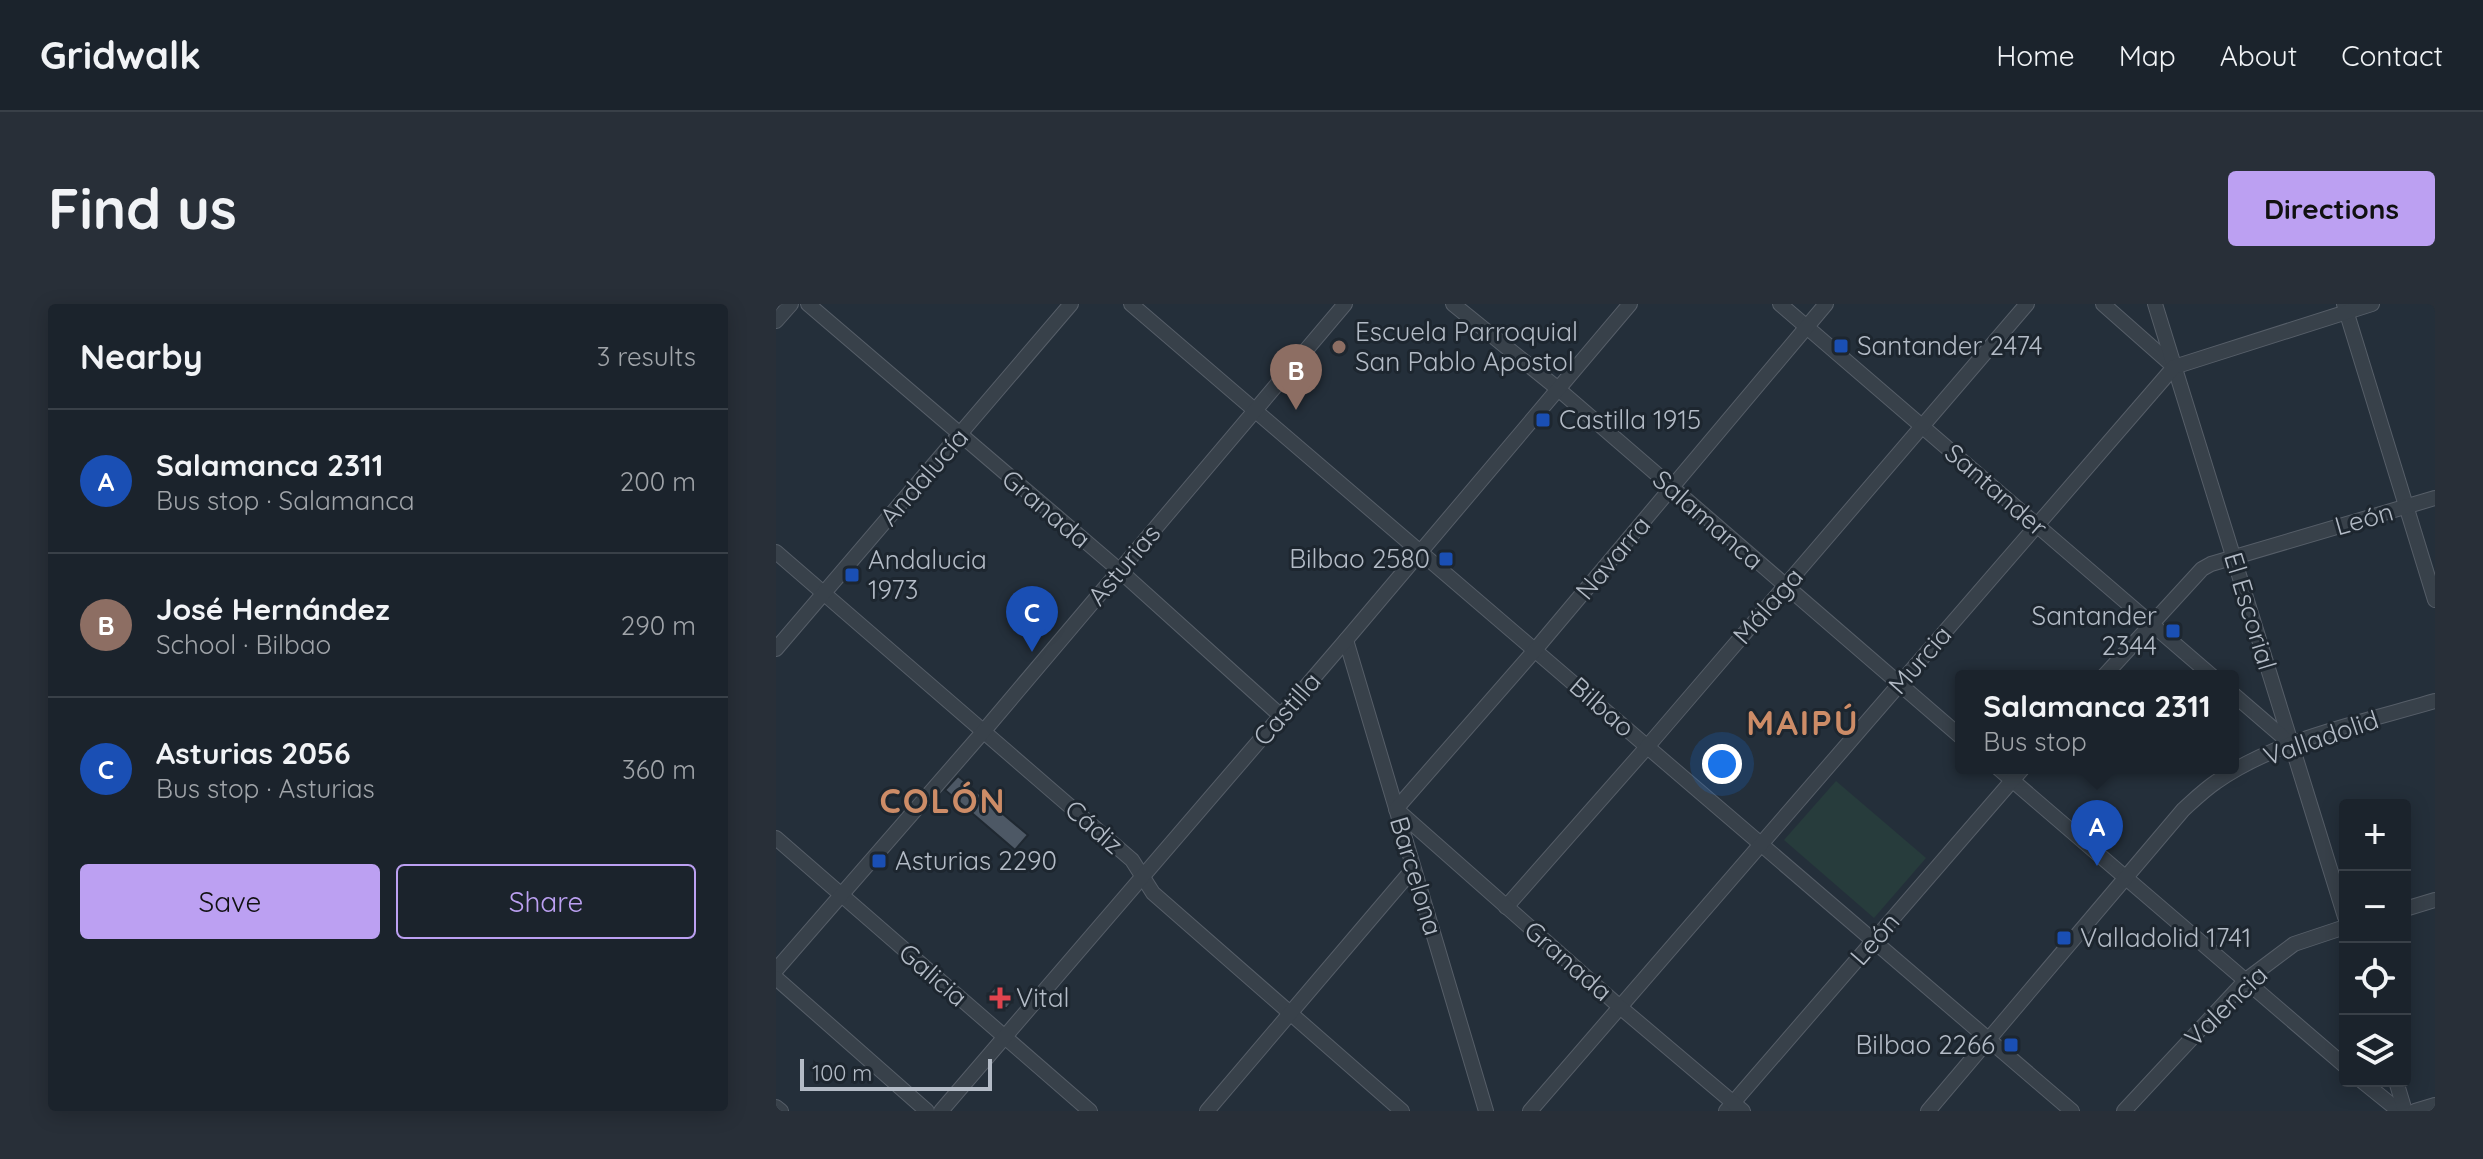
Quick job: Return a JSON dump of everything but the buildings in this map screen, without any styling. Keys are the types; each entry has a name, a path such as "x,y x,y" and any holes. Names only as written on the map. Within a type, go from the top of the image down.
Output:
{"street":[{"path":"776,321 791,304"},
{"name":"Granada","path":"808,304 1119,570 1281,716"},
{"name":"Andalucía","path":"776,649 1071,304"},
{"name":"Bilbao","path":"1131,304 2072,1111"},
{"name":"Asturias","path":"776,970 983,732 1345,304"},
{"name":"Salamanca","path":"1453,304 1557,388 1955,732"},
{"name":"Castilla","path":"941,1111 1630,304"},
{"name":"Santander","path":"1780,304 2205,670"},
{"name":"Navarra","path":"1396,809 1535,650 1826,304"},
{"name":"Málaga","path":"1506,907 2027,304"},
{"path":"2103,304 2174,367 2345,308 2372,304"},
{"name":"El Escorial","path":"2155,304 2339,897"},
{"path":"2345,308 2435,600"},
{"name":"Murcia","path":"1530,1111 2174,367"},
{"name":"León","path":"2109,670 2202,569 2435,498"},
{"name":"Cádiz","path":"776,552 1132,860 1153,893 1402,1111"},
{"name":"Barcelona","path":"1346,640 1486,1111"},
{"path":"2239,699 2292,744"},
{"name":"Valladolid","path":"2239,767 2292,744 2435,701"},
{"path":"2005,774 2339,1061"},
{"name":"León","path":"1734,1108 2018,774"},
{"name":"Valladolid","path":"1928,1111 2183,810 2228,774"},
{"name":"Granada","path":"1396,809 1734,1108"},
{"name":"Galicia","path":"776,838 1090,1111"},
{"path":"1207,1111 1413,869"},
{"path":"2411,907 2435,900"},
{"name":"Valencia","path":"2124,1111 2246,980 2294,944 2339,929"},
{"path":"776,978 927,1111"},
{"path":"2369,1087 2399,1111"},
{"path":"2398,1087 2405,1111"},
{"path":"2415,1111 2435,1105"},
{"path":"776,1107 781,1111"}],"green space":[{"path":"1836,781 1926,858 1874,918 1784,840"}],"place":[{"name":"Santander 2474","path":"1841,346"},
{"name":"Escuela Parroquial San Pablo Apostol","path":"1339,347"},
{"name":"José Hernández","path":"1296,410"},
{"name":"Castilla 1915","path":"1543,420"},
{"name":"Bilbao 2580","path":"1446,559"},
{"name":"Andalucia 1973","path":"852,575"},
{"name":"Santander 2344","path":"2173,631"},
{"name":"Asturias 2056","path":"1032,652"},
{"name":"Asturias 2290","path":"879,861"},
{"name":"Salamanca 2311","path":"2097,866"},
{"name":"Valladolid 1741","path":"2064,938"},
{"name":"Vital","path":"1000,998"},
{"name":"Bilbao 2266","path":"2011,1045"}],"district":[{"name":"MAIPÚ","path":"1803,723"},
{"name":"COLÓN","path":"943,801"}]}
